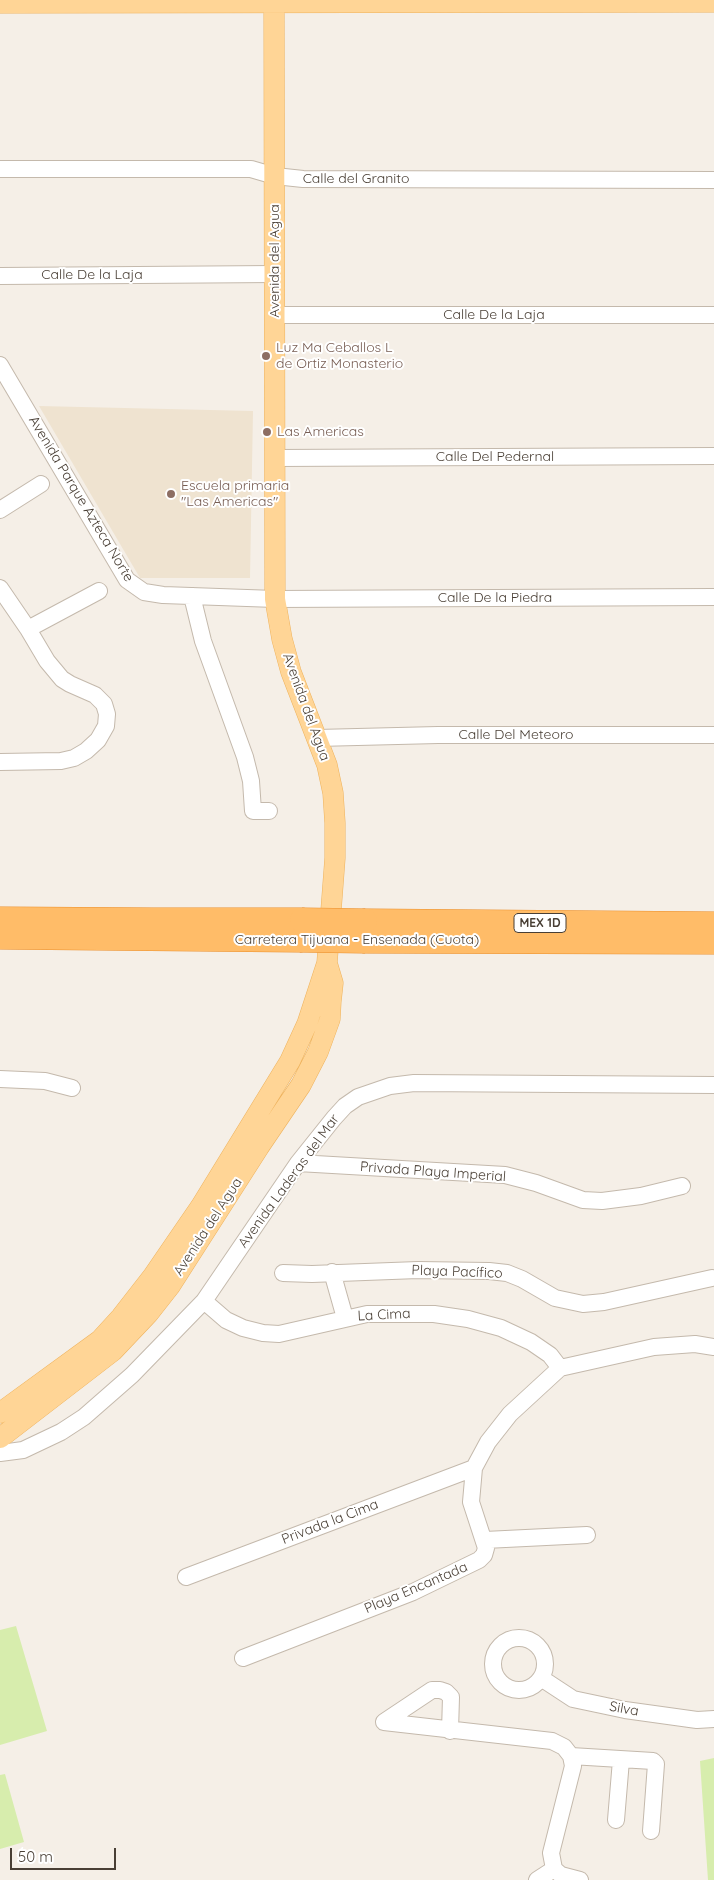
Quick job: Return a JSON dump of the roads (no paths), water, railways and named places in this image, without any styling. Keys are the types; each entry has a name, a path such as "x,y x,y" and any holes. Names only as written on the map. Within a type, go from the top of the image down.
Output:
{"highway":[{"name":"Carretera Tijuana - Ensenada (Cuota)","path":"0,918 301,930 714,942"},
{"name":"MEX 1D","path":"365,931 714,924"},
{"name":"Carretera Tijuana - Ensenada (Cuota)","path":"0,936 301,930"}],"main road":[{"path":"0,4 274,1 714,2"},
{"name":"Avenida del Agua","path":"0,1413 100,1340 121,1317 153,1276 201,1206 290,1061 307,1024 327,963 336,823 333,793 327,765 318,738 291,672 282,639 275,599 274,1"},
{"name":"Avenida del Agua","path":"0,1438 113,1351 148,1314 170,1286 301,1085 318,1052 330,1019 332,1001 333,982 327,963"}],"street":[{"name":"Calle del Granito","path":"0,169 250,169 275,176 303,179 714,180"},
{"name":"Calle De la Laja","path":"0,276 275,274"},
{"name":"Calle De la Laja","path":"275,315 714,315"},
{"name":"Avenida Parque Azteca Norte","path":"0,365 127,580 144,592 163,595 275,599"},
{"name":"Calle Del Pedernal","path":"275,458 714,456"},
{"path":"0,510 41,484"},
{"path":"0,588 47,660 62,679 95,695 104,704 107,714 106,726 98,740 86,751 74,758 47,761 0,762"},
{"path":"28,629 99,591"},
{"path":"192,596 202,641 245,756 261,811"},
{"name":"Calle De la Piedra","path":"275,599 714,597"},
{"name":"Calle Del Meteoro","path":"318,738 714,735"},
{"path":"0,1079 45,1081 72,1088"},
{"name":"Avenida Laderas del Mar","path":"0,1453 23,1450 61,1432 84,1417 132,1376 204,1301 298,1164 345,1106 358,1097 390,1086 414,1082 714,1085"},
{"name":"Privada Playa Imperial","path":"298,1164 505,1175 536,1183 583,1200 602,1201 640,1196 682,1186"},
{"name":"Playa Pacífico","path":"283,1273 418,1270 489,1271 507,1273 522,1279 555,1298 571,1303 583,1304 604,1302 712,1278"},
{"path":"332,1272 345,1318"},
{"name":"La Cima","path":"204,1301 226,1320 243,1328 263,1333 279,1334 367,1314 434,1314 468,1319 500,1328 531,1342 550,1355 560,1368"},
{"path":"587,1534 485,1540 471,1502 474,1468 488,1442 510,1414 560,1368 654,1347 695,1344 714,1347"},
{"name":"Privada la Cima","path":"186,1577 474,1468"},
{"name":"Playa Encantada","path":"243,1658 413,1592 470,1566 484,1555 486,1548 485,1540"},
{"name":"Silva","path":"541,1678 573,1700 625,1710 697,1720 714,1718"},
{"path":"450,1730 552,1741 564,1747 571,1756 573,1766 551,1852 554,1869 561,1875 580,1880"},
{"path":"571,1756 653,1761 656,1764 651,1830"},
{"path":"616,1820 621,1760"},
{"path":"537,1880 554,1869"}],"place":[{"name":"Luz Ma Ceballos L de Ortiz Monasterio","path":"266,356"},
{"name":"Las Americas","path":"267,432"},
{"name":"Escuela primaria \"Las Americas\"","path":"171,494"}]}
